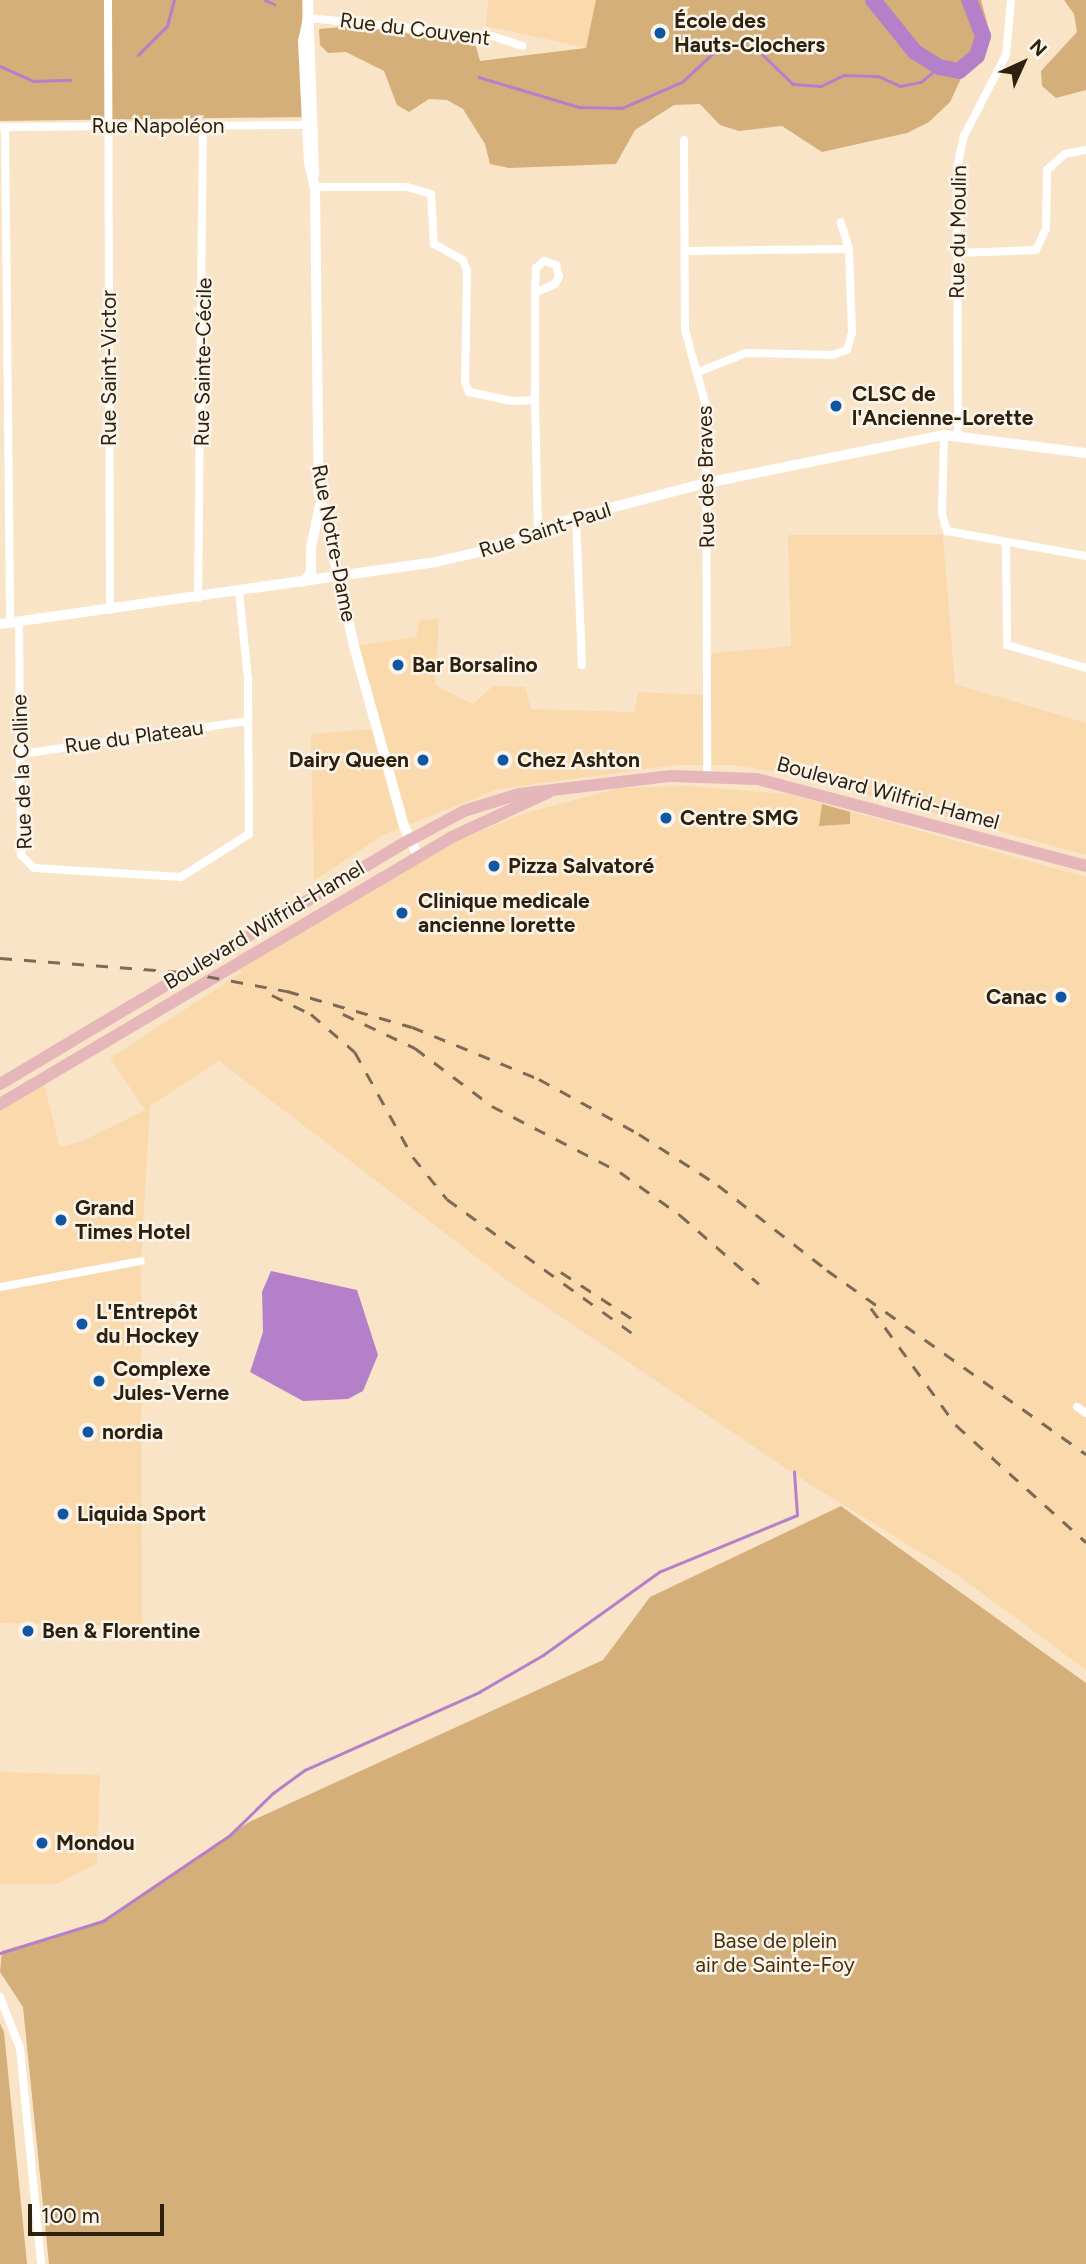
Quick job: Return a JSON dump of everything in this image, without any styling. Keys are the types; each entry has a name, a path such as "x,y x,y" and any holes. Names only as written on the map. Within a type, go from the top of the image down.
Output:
{"main road":[{"name":"Boulevard Wilfrid-Hamel","path":"0,1084 410,840 464,811 519,794 608,780 707,775 797,786 1086,866"},
{"name":"Boulevard Wilfrid-Hamel","path":"0,1104 418,856 477,823 530,804 553,790"}],"street":[{"name":"Rue Saint-Victor","path":"108,0 110,610"},
{"name":"Rue Notre-Dame","path":"308,0 308,18 303,41 314,183 316,447 321,503 410,840 418,856"},
{"name":"Rue du Moulin","path":"958,434 956,253 960,152 1006,55 1010,0"},
{"name":"Rue du Couvent","path":"308,18 492,36 522,46"},
{"name":"Rue Napoléon","path":"2,127 311,125"},
{"name":"Rue Sainte-Cécile","path":"198,598 203,126"},
{"name":"Rue de la Colline","path":"2,127 10,622 21,754 21,855 29,866 181,877 249,834 247,721 239,592"},
{"name":"Rue des Braves","path":"684,140 685,330 706,406 707,775"},
{"path":"956,253 1036,250 1046,229 1047,170 1065,154 1086,150"},
{"path":"314,183 407,187 431,194 434,244 463,260 467,271 465,382 469,392 512,401 535,400"},
{"path":"698,372 746,353 832,355 847,350 852,332 849,249 841,222"},
{"path":"685,251 849,249"},
{"path":"535,293 538,529"},
{"name":"Rue Saint-Paul","path":"10,622 239,592 479,552 576,517 706,483 944,435 958,434 1086,453"},
{"path":"944,435 943,524 953,535 1086,556"},
{"path":"303,582 311,573 311,548 321,503"},
{"path":"576,517 582,665"},
{"path":"1006,544 1007,645 1086,668"},
{"name":"Rue du Plateau","path":"21,754 247,721"},
{"path":"0,1287 141,1261"},
{"path":"1077,1407 1086,1413"},
{"path":"0,1997 20,2048 41,2264"}],"shaded area":[{"name":"École des Hauts-Clochers","path":"488,0 801,0 587,48 486,26"},
{"path":"788,535 943,535 955,684 1086,723 1086,855 792,775 734,765 676,765 498,789 383,835 314,881 311,734 374,729 354,646 416,637 420,620 439,619 435,685 473,704 493,686 525,687 531,709 634,712 638,692 703,695 704,654 791,646"},
{"path":"686,786 788,794 1086,877 1086,1670 956,1574 817,1489 513,1285 219,1061 150,1106 141,1261 142,1626 0,1623 0,1104 43,1080 60,1147 80,1142 145,1110 110,1058 241,973 238,955 463,838 529,812 620,788"},
{"path":"271,1271 357,1290 378,1355 363,1391 348,1399 303,1401 250,1372 263,1332 262,1292"},
{"path":"0,1772 100,1775 97,1863 57,1884 0,1884"}],"green space":[{"path":"0,0 302,0 303,117 0,121"},
{"path":"596,0 981,0 991,37 965,70 950,102 929,122 907,133 822,152 782,126 739,131 720,125 700,104 674,105 635,130 616,164 509,168 490,164 485,144 463,109 447,100 429,99 409,112 397,105 384,71 346,52 328,53 320,45 319,29 354,26 475,43 480,61 586,48"},
{"path":"1064,0 1086,0 1086,90 1056,98 1042,86 1041,71 1077,32 1074,14"},
{"path":"822,804 850,812 850,824 819,826"},
{"name":"Base de plein air de Sainte-Foy","path":"841,1506 1086,1683 1086,2264 49,2264 23,2007 0,1972 2,1951 100,1922 249,1822 603,1660 650,1597"},
{"path":"0,2023 4,2032 27,2264 0,2264"}],"waterway":[{"path":"138,55 167,26 174,0"},
{"path":"265,0 274,4"},
{"path":"873,0 915,52 939,67 959,71 977,56 983,36 969,0"},
{"path":"479,77 579,107 622,108 682,82 724,43 757,49 793,84 821,86 844,75 878,76 900,86 921,82 939,67"},
{"path":"0,66 33,81 70,80"},
{"path":"0,1953 103,1921 230,1835 273,1793 305,1770 479,1692 543,1655 659,1572 797,1515 794,1472"}],"railway":[{"path":"0,958 184,972 287,991 412,1027 539,1079 639,1134 718,1185 827,1270 1086,1454"},
{"path":"272,995 311,1014 355,1052 413,1157 447,1199 632,1333"},
{"path":"343,1014 415,1048 492,1106 620,1172 680,1215 759,1284"},
{"path":"561,1272 639,1323"},
{"path":"871,1308 956,1425 1086,1542"}],"place":[{"name":"École des Hauts-Clochers","path":"660,33"},
{"name":"CLSC de l'Ancienne-Lorette","path":"836,406"},
{"name":"Bar Borsalino","path":"398,665"},
{"name":"Dairy Queen","path":"423,760"},
{"name":"Chez Ashton","path":"503,760"},
{"name":"Centre SMG","path":"666,818"},
{"name":"Pizza Salvatoré","path":"494,866"},
{"name":"Clinique medicale ancienne lorette","path":"402,913"},
{"name":"Canac","path":"1061,997"},
{"name":"Grand Times Hotel","path":"61,1220"},
{"name":"L'Entrepôt du Hockey","path":"82,1324"},
{"name":"Complexe Jules-Verne","path":"99,1381"},
{"name":"nordia","path":"88,1432"},
{"name":"Liquida Sport","path":"63,1514"},
{"name":"Ben & Florentine","path":"28,1631"},
{"name":"Mondou","path":"42,1843"}]}
